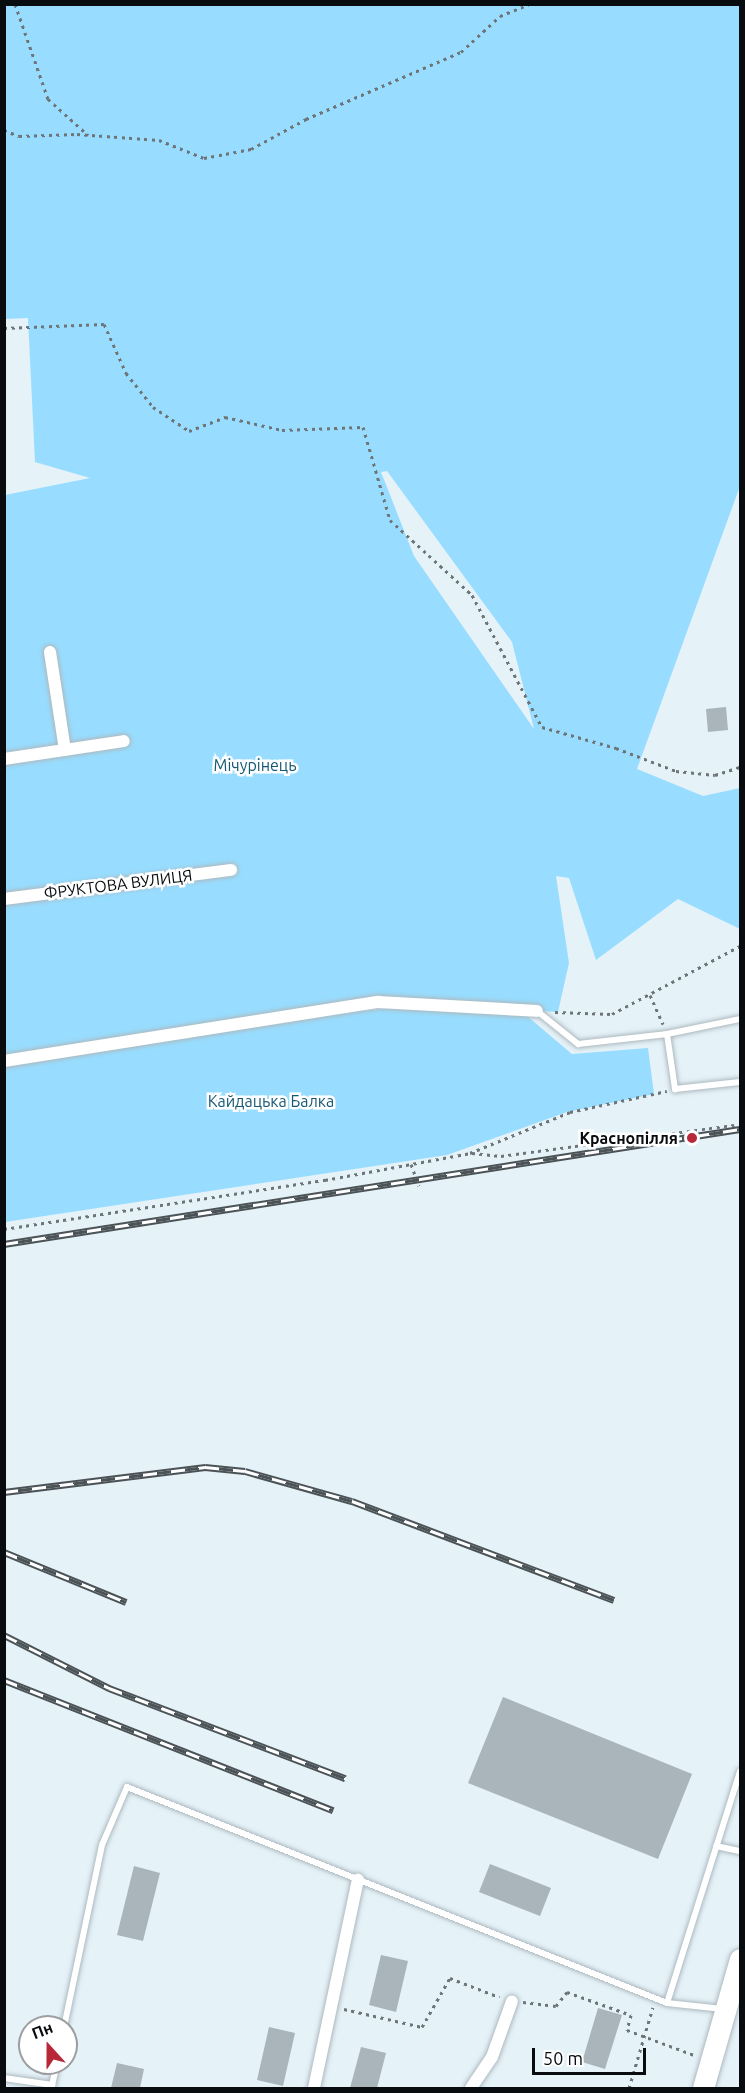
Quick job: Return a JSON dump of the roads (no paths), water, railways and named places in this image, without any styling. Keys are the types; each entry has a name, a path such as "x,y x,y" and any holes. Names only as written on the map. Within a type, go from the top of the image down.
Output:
{"highway":[{"path":"703,2088 741,1959"}],"street":[{"path":"50,652 65,750"},
{"path":"4,759 124,741"},
{"name":"ФРУКТОВА ВУЛИЦЯ","path":"4,899 231,870"},
{"path":"4,1061 378,1002 537,1011"},
{"path":"314,2088 358,1880"},
{"path":"471,2088 492,2057 512,2001"}],"lane":[{"path":"537,1011 578,1044 668,1034 741,1019"},
{"path":"668,1034 675,1089 741,1082"},
{"path":"667,2003 741,1771"},
{"path":"67,2015 102,1845 127,1787 667,2003 725,2009"},
{"path":"716,1846 741,1851"},
{"path":"4,2078 52,2085 54,2075"}],"railway":[{"path":"4,1244 740,1129"},
{"path":"4,1492 205,1467 245,1471 352,1501 614,1600"},
{"path":"4,1552 126,1602"},
{"path":"4,1635 109,1688 345,1778"},
{"path":"4,1680 333,1810"}],"place":[{"name":"Краснопілля","path":"692,1138"}],"park label":[{"name":"Мічурінець","path":"255,765"},
{"name":"Кайдацька Балка","path":"271,1101"}]}
